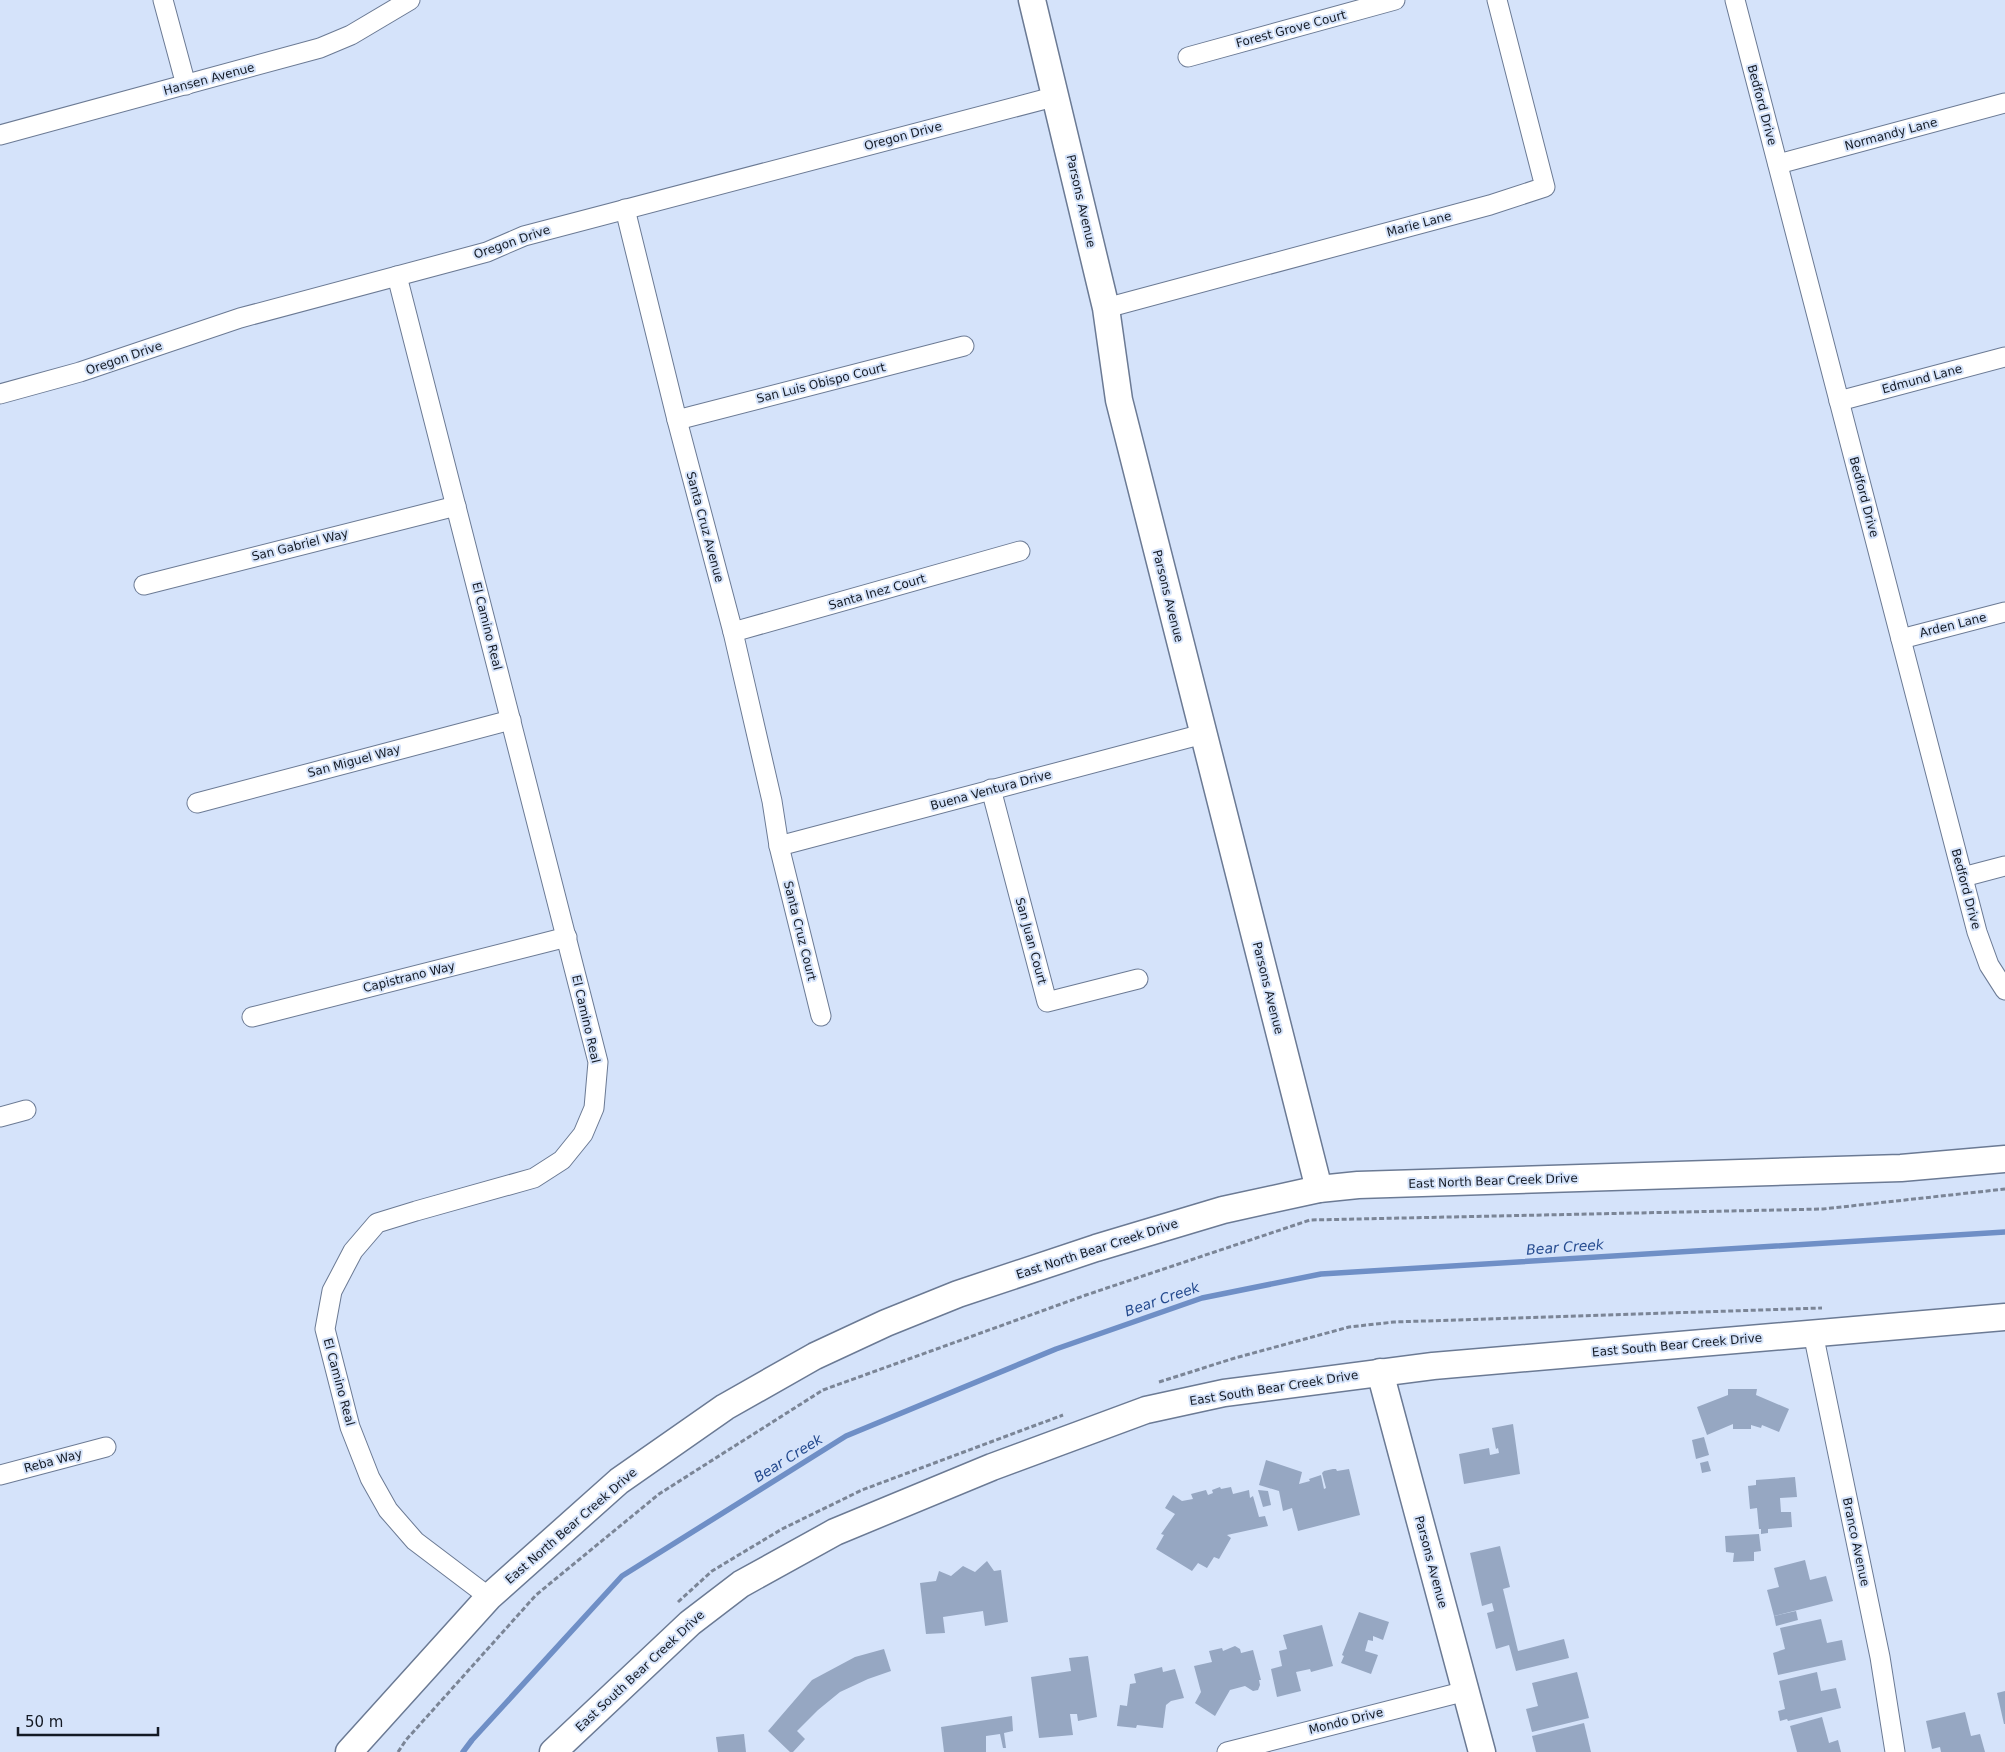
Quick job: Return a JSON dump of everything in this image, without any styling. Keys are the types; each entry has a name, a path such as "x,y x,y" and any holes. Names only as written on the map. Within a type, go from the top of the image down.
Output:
{"street":[{"path":"163,0 186,85"},
{"name":"Hansen Avenue","path":"0,135 320,48 351,35 410,0"},
{"name":"Parsons Avenue","path":"1032,0 1057,96 1106,308 1119,400 1202,734 1319,1189"},
{"name":"Forest Grove Court","path":"1188,57 1395,0"},
{"name":"Marie Lane","path":"1106,308 1490,204 1545,187 1497,0"},
{"name":"Bedford Drive","path":"1735,0 1977,932 1989,965 2005,990"},
{"name":"Oregon Drive","path":"0,394 80,372 240,318 487,252 524,236 1057,96"},
{"name":"Normandy Lane","path":"1778,164 2005,103"},
{"name":"Santa Cruz Avenue","path":"625,209 677,420 733,632 770,792 779,846"},
{"name":"El Camino Real","path":"397,276 598,1062 594,1108 583,1134 562,1160 534,1178 416,1211 377,1224 353,1251 332,1291 325,1329 350,1427 370,1478 388,1510 414,1541 489,1597"},
{"name":"San Luis Obispo Court","path":"677,420 964,346"},
{"name":"Edmund Lane","path":"1839,400 2005,357"},
{"name":"San Gabriel Way","path":"144,585 456,506"},
{"name":"Santa Inez Court","path":"733,632 1020,551"},
{"name":"Arden Lane","path":"1901,639 2005,612"},
{"name":"San Miguel Way","path":"197,803 511,720"},
{"name":"Buena Ventura Drive","path":"779,846 1202,734"},
{"name":"San Juan Court","path":"992,789 1046,1002 1138,979"},
{"name":"Santa Cruz Court","path":"779,846 821,1016"},
{"path":"1963,877 2005,866"},
{"name":"Capistrano Way","path":"252,1017 567,937"},
{"path":"0,1116 26,1110"},
{"name":"East North Bear Creek Drive","path":"350,1752 489,1597 619,1481 726,1407 815,1356 886,1323 958,1294 1087,1251 1223,1210 1319,1189 1368,1184 1901,1168 2005,1159"},
{"name":"East South Bear Creek Drive","path":"553,1752 690,1622 741,1584 835,1532 992,1467 1146,1410 1224,1393 1380,1372 2005,1317"},
{"name":"Branco Avenue","path":"1812,1333 1880,1657 1895,1752"},
{"name":"Parsons Avenue","path":"1380,1372 1482,1752"},
{"name":"Reba Way","path":"0,1475 106,1447"},
{"name":"Mondo Drive","path":"1227,1752 1466,1691"}],"path":[{"path":"398,1752 406,1740 536,1595 659,1494 823,1390 1086,1295 1310,1220 1823,1209 2005,1189"},
{"path":"1154,1384 1235,1358 1349,1327 1394,1322 1829,1308"},
{"path":"671,1608 712,1570 791,1524 862,1490 1063,1415"}],"building":[{"path":"1728,1389 1757,1389 1756,1395 1789,1409 1779,1432 1762,1425 1761,1428 1751,1425 1751,1429 1733,1429 1733,1424 1707,1435 1697,1407 1728,1395"},
{"path":"1513,1424 1520,1474 1464,1484 1459,1454 1489,1448 1490,1455 1499,1453 1498,1448 1496,1449 1492,1428"},
{"path":"1704,1437 1709,1455 1696,1459 1692,1440"},
{"path":"1266,1460 1302,1472 1299,1484 1321,1475 1324,1489 1326,1488 1322,1473 1324,1471 1349,1469 1360,1515 1298,1531 1292,1508 1283,1511 1279,1491 1259,1485"},
{"path":"1708,1461 1711,1471 1702,1473 1700,1463"},
{"path":"1795,1477 1797,1497 1780,1498 1781,1512 1791,1512 1792,1527 1768,1529 1768,1533 1761,1534 1757,1508 1750,1509 1748,1486 1756,1485 1756,1480"},
{"path":"1220,1487 1221,1489 1231,1487 1233,1494 1249,1490 1250,1498 1253,1496 1259,1517 1265,1516 1268,1526 1227,1535 1231,1538 1219,1559 1214,1557 1207,1568 1198,1563 1192,1571 1156,1549 1164,1535 1161,1534 1175,1514 1165,1508 1173,1495 1182,1501 1193,1499 1191,1494 1206,1490 1208,1495 1213,1493 1212,1490"},
{"path":"1258,1490 1268,1491 1271,1505 1263,1507"},
{"path":"1759,1534 1761,1551 1754,1552 1754,1561 1733,1562 1734,1553 1726,1552 1725,1536"},
{"path":"1500,1546 1510,1587 1503,1589 1518,1651 1564,1639 1569,1658 1516,1671 1509,1645 1496,1649 1487,1613 1494,1611 1492,1603 1482,1606 1470,1553"},
{"path":"1805,1560 1810,1580 1826,1576 1833,1601 1774,1616 1767,1590 1779,1587 1774,1568"},
{"path":"987,1561 994,1571 1001,1570 1008,1622 985,1626 983,1611 943,1617 945,1633 926,1634 920,1583 936,1581 939,1571 951,1576 963,1566 975,1572"},
{"path":"1796,1611 1798,1620 1776,1626 1774,1616"},
{"path":"1359,1612 1389,1622 1383,1640 1373,1636 1373,1641 1368,1640 1365,1651 1378,1655 1371,1674 1341,1663 1344,1656 1342,1655"},
{"path":"1821,1619 1827,1643 1842,1640 1846,1660 1778,1675 1773,1653 1785,1649 1780,1628"},
{"path":"1322,1625 1333,1666 1311,1672 1310,1669 1296,1672 1301,1691 1277,1697 1271,1669 1282,1666 1279,1651 1287,1649 1283,1635"},
{"path":"1235,1646 1240,1649 1241,1653 1253,1650 1261,1680 1259,1680 1260,1685 1258,1690 1253,1691 1245,1686 1230,1690 1215,1716 1195,1703 1201,1692 1194,1666 1212,1662 1209,1651 1222,1648 1223,1651"},
{"path":"884,1649 891,1671 840,1692 818,1710 797,1731 805,1739 793,1752 790,1752 768,1731 812,1680 855,1657"},
{"path":"1088,1656 1097,1717 1078,1721 1077,1714 1070,1714 1073,1735 1039,1738 1031,1677 1071,1671 1069,1658"},
{"path":"1162,1667 1163,1672 1175,1669 1184,1698 1171,1701 1166,1705 1163,1728 1137,1725 1136,1728 1117,1726 1120,1705 1127,1706 1130,1684 1136,1683 1134,1674"},
{"path":"1577,1672 1589,1718 1532,1732 1526,1709 1538,1706 1532,1683"},
{"path":"1817,1672 1821,1691 1836,1688 1841,1708 1788,1721 1787,1719 1780,1721 1778,1711 1785,1709 1779,1681"},
{"path":"2005,1691 2005,1724 2004,1724 1997,1693"},
{"path":"1965,1712 1971,1736 1980,1734 1985,1752 1941,1752 1940,1747 1932,1749 1926,1721"},
{"path":"1012,1716 1013,1731 1004,1733 1006,1748 1003,1748 1000,1734 986,1736 986,1752 944,1752 941,1727"},
{"path":"1822,1717 1829,1743 1838,1740 1841,1752 1797,1752 1790,1726"},
{"path":"1584,1723 1591,1752 1536,1752 1532,1736"},
{"path":"744,1734 746,1752 718,1752 716,1737"}],"waterway":[{"name":"Bear Creek","path":"463,1752 622,1576 846,1436 1056,1349 1202,1298 1321,1274 2005,1232"}]}
